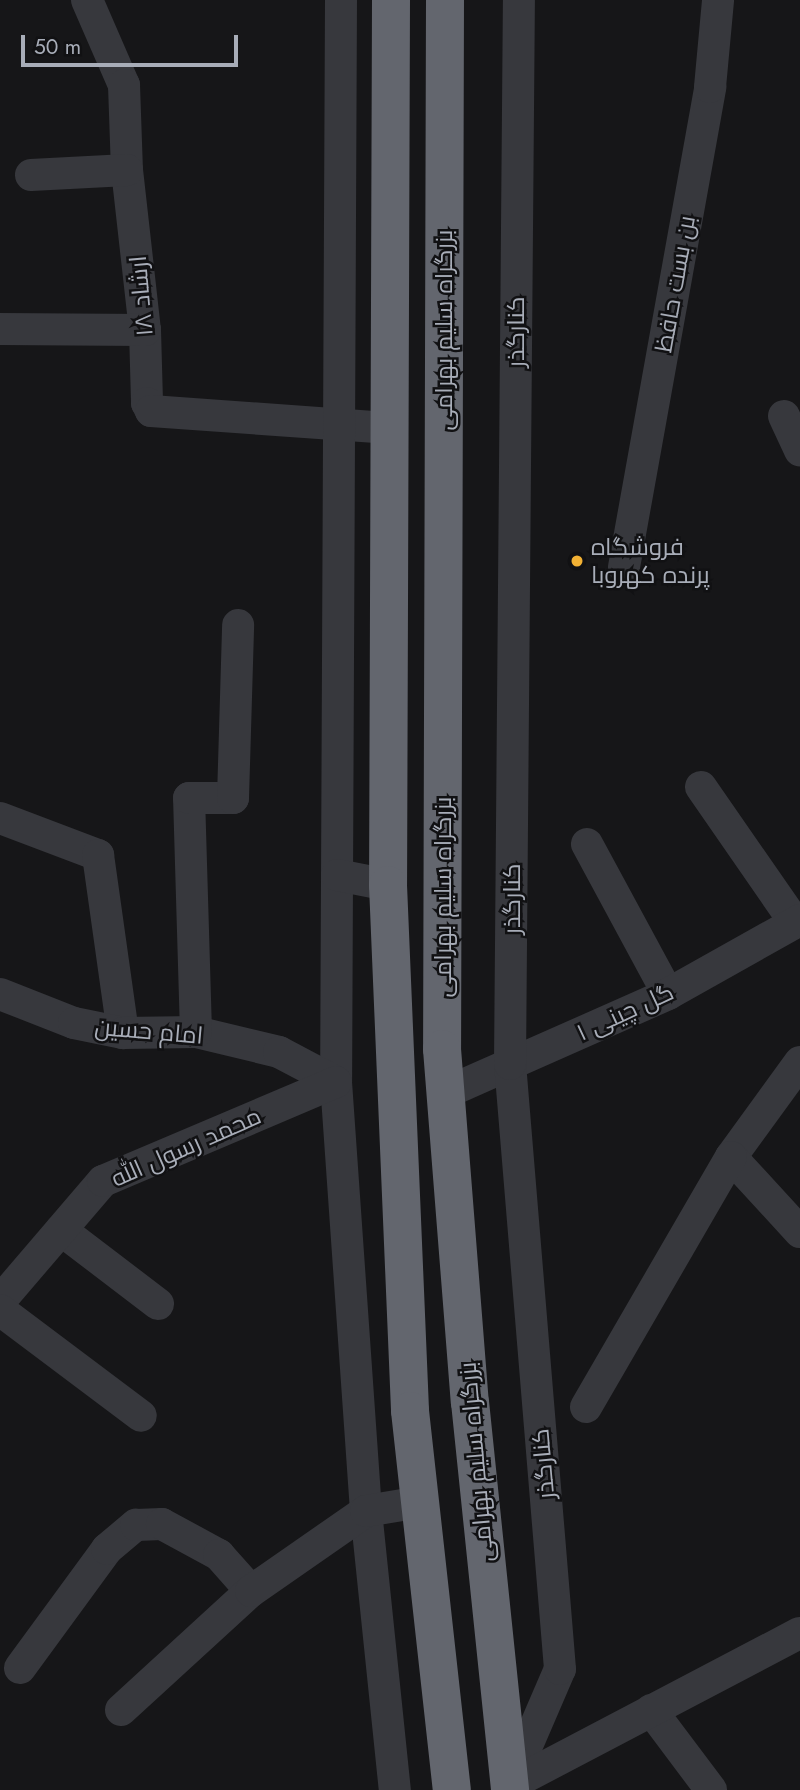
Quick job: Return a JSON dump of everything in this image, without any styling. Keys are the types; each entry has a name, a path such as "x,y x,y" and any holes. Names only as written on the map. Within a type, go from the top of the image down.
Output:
{"highway":[{"name":"بزرگراه سلیم بهرامی","path":"391,0 388,885 409,1397 452,1790"},
{"name":"بزرگراه سلیم بهرامی","path":"444,0 442,1049 471,1415 510,1787"}],"street":[{"name":"ارشاد ۱۸","path":"87,0 124,85 127,170 145,331 147,403 151,411 339,427"},
{"path":"341,0 336,1082 366,1511 395,1790"},
{"name":"کنارگذر","path":"510,1787 560,1669 510,1064 519,0"},
{"name":"بن بست حافظ","path":"624,567 710,87 718,0"},
{"path":"31,175 127,170"},
{"path":"0,329 145,331"},
{"path":"784,416 800,450"},
{"path":"339,427 390,428"},
{"path":"196,1032 189,798 233,798 238,625"},
{"path":"701,787 797,921"},
{"path":"0,818 99,855 123,1033"},
{"path":"587,844 668,994"},
{"path":"337,875 388,885"},
{"name":"گل چینی ۱","path":"445,1093 668,994 797,921"},
{"name":"امام حسین","path":"0,994 74,1023 123,1033 196,1032 279,1052 336,1082"},
{"path":"586,1407 731,1157 800,1062"},
{"name":"محمد رسول الله","path":"0,1301 103,1181 336,1082"},
{"path":"731,1157 800,1232"},
{"path":"61,1230 158,1304"},
{"path":"0,1310 141,1416"},
{"path":"121,1710 251,1591 366,1511 420,1502"},
{"path":"20,1668 107,1549 136,1525 162,1524 219,1555 251,1591"},
{"path":"510,1787 800,1633"},
{"path":"651,1710 711,1790"}],"place":[{"name":"فروشگاه پرنده کهروبا","path":"577,561"}]}
